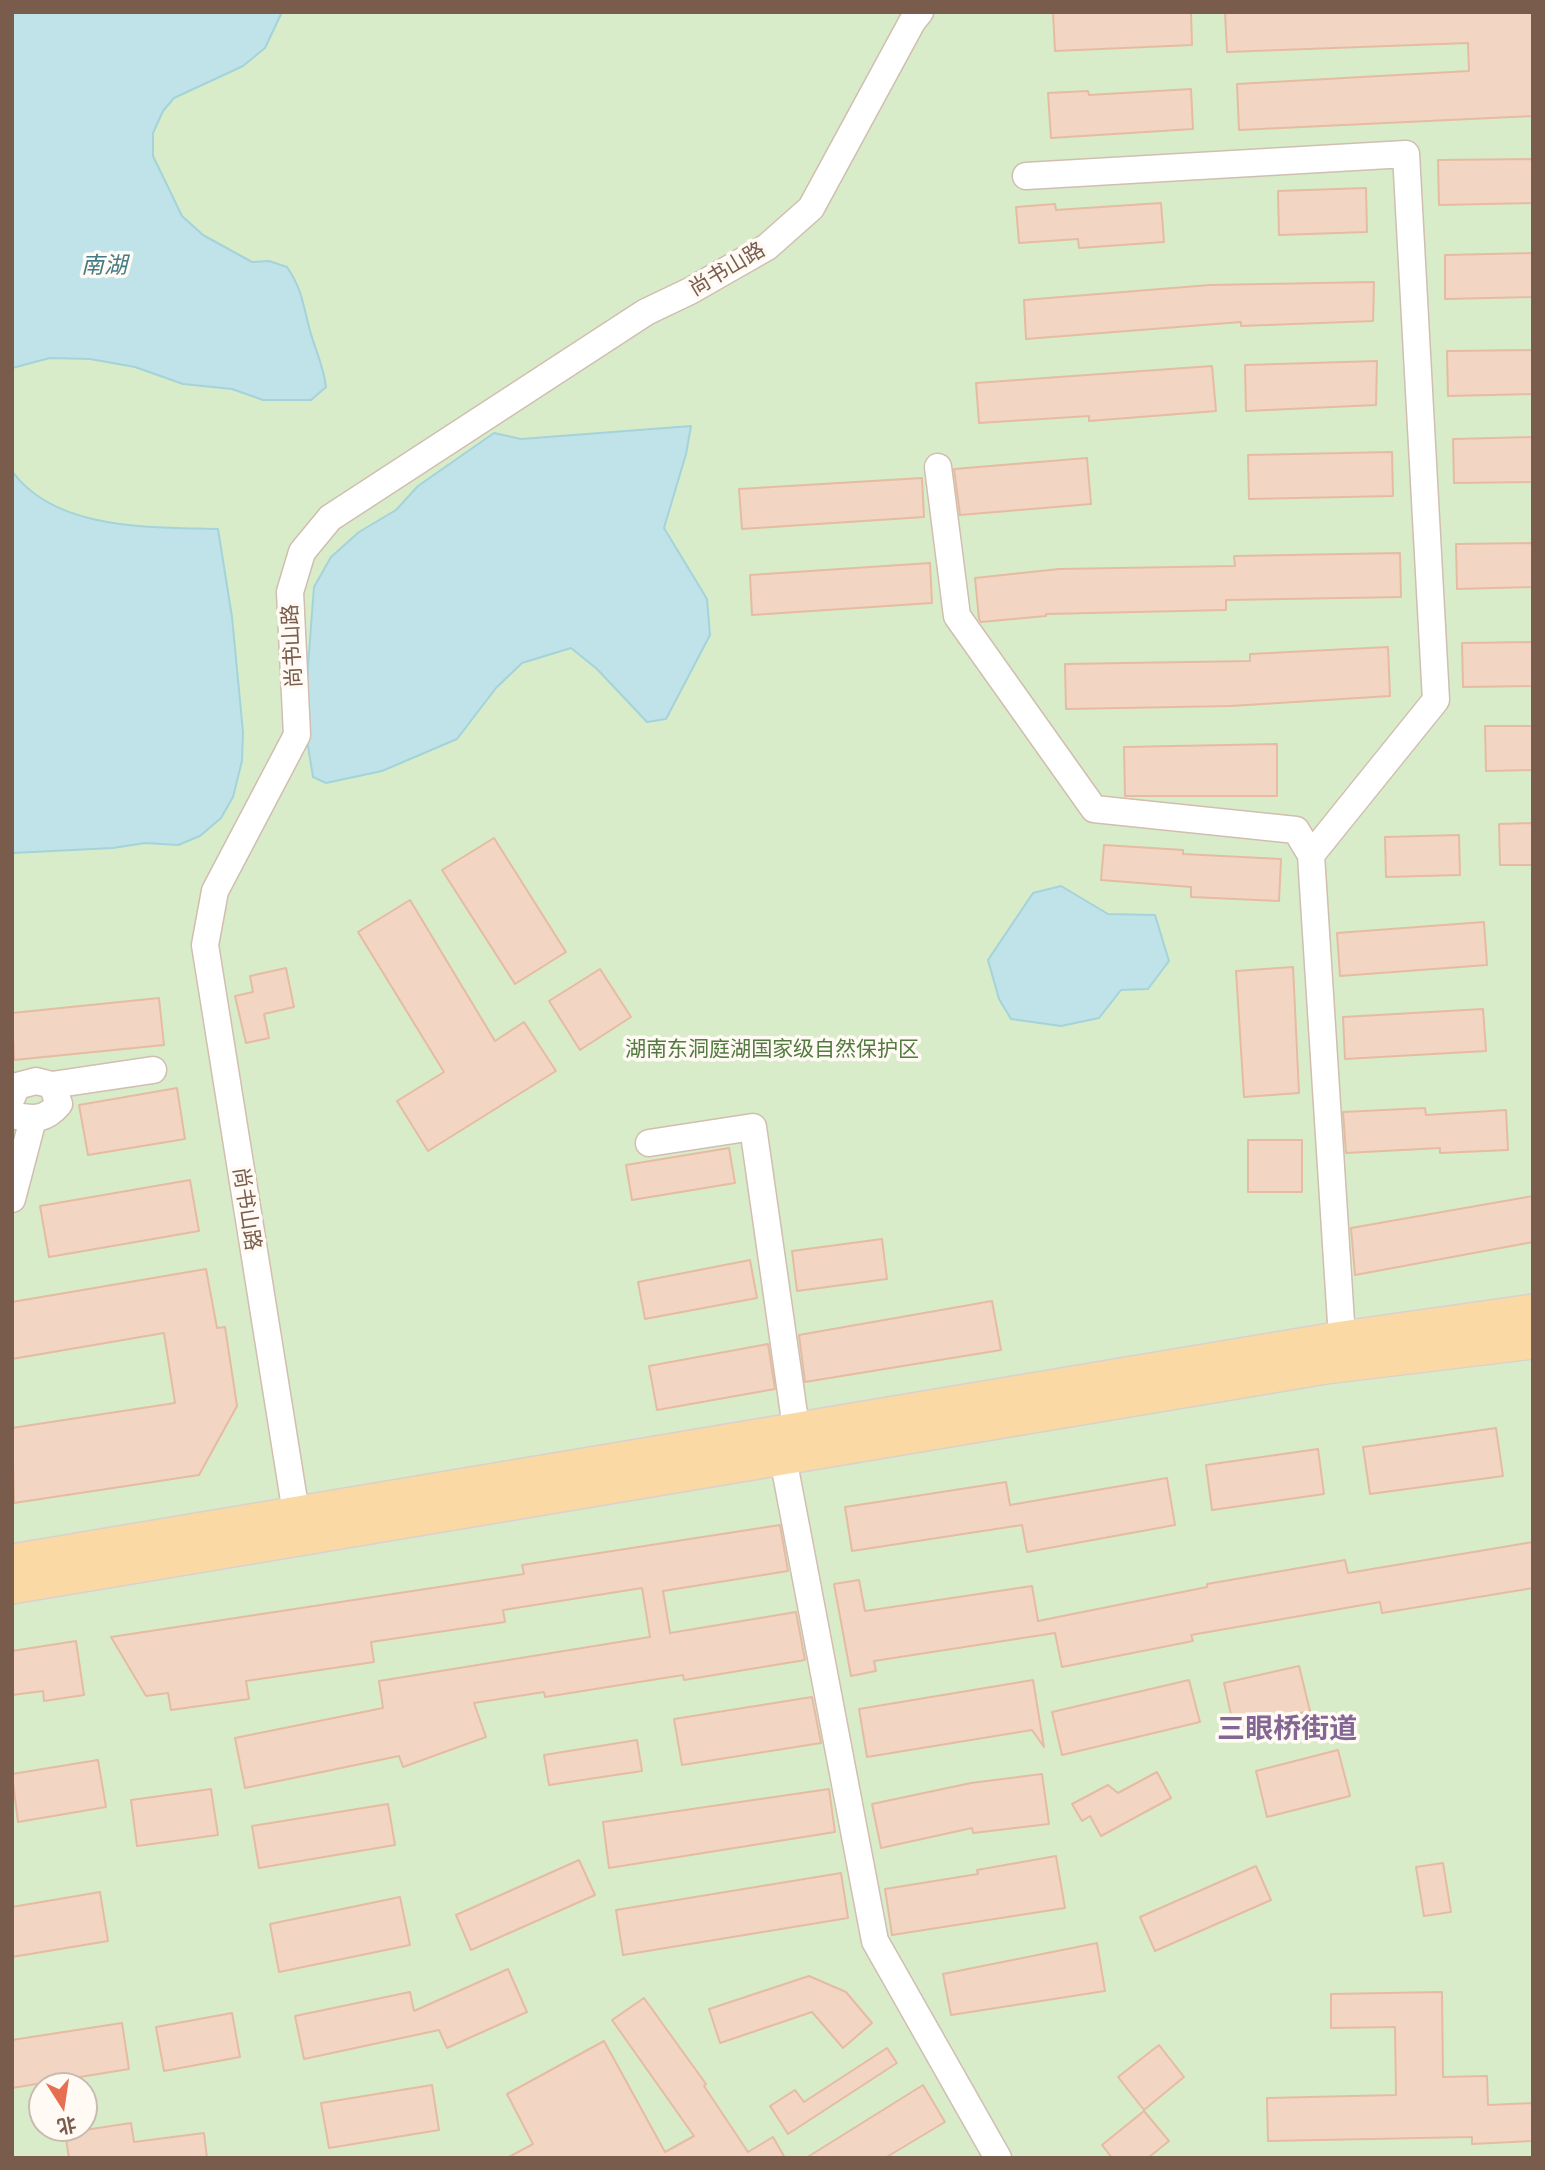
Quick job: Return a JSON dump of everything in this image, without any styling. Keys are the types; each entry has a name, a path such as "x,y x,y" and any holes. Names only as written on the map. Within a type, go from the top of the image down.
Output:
{"main road":[{"path":"12,1587 1342,1338 1533,1311"},
{"path":"12,1560 296,1513 1326,1367 1533,1342"}],"street":[{"name":"尚书山路","path":"296,1513 205,945 215,891 296,735 290,592 302,552 330,518 646,312 690,291 767,247 811,208 912,22 920,12"},
{"path":"1026,176 1406,153 1436,700 1311,855"},
{"path":"938,467 957,616 1094,808 1296,830 1311,855 1342,1338"},
{"path":"12,1097 17,1086 36,1082 52,1085 153,1070"},
{"path":"12,1199 22,1112 49,1116 59,1104 52,1085"},
{"path":"649,1143 753,1127 790,1443 874,1941 998,2158"}],"green space":[{"name":"湖南东洞庭湖国家级自然保护区","path":"12,12 1533,12 1533,2158 12,2158"}],"water":[{"name":"南湖","path":"12,12 282,12 265,48 243,66 174,98 163,111 153,133 153,156 182,216 203,235 252,262 269,261 287,267 300,294 325,378 326,387 311,400 263,400 232,389 183,384 135,367 90,359 50,358 12,368"},
{"path":"691,426 686,454 664,528 707,599 710,635 666,719 647,722 597,669 571,648 522,663 496,688 457,739 382,771 326,783 313,777 307,740 307,679 314,587 331,557 359,532 396,510 418,486 494,433 521,439"},
{"path":"12,471 30,491 53,505 78,515 135,526 218,529 232,617 243,732 242,761 233,797 221,818 200,836 178,845 145,843 113,848 12,853"},
{"path":"1061,886 1108,914 1155,915 1169,961 1148,989 1121,990 1099,1018 1061,1026 1011,1019 999,999 988,960 1033,893"}],"building":[{"path":"1053,12 1191,12 1192,45 1055,51"},
{"path":"1225,12 1533,12 1533,116 1239,130 1237,84 1469,71 1468,43 1227,52"},
{"path":"1191,89 1193,129 1051,138 1048,93 1088,91 1089,95"},
{"path":"1533,159 1533,203 1439,205 1438,160"},
{"path":"1366,188 1367,232 1279,235 1278,191"},
{"path":"1161,203 1164,242 1079,248 1078,239 1019,243 1016,207 1055,204 1056,210"},
{"path":"1533,253 1533,297 1445,299 1445,255"},
{"path":"1374,282 1373,321 1241,326 1241,322 1026,339 1024,300 1210,285"},
{"path":"1533,350 1533,394 1448,396 1447,351"},
{"path":"1377,361 1376,405 1246,411 1245,365"},
{"path":"1212,366 1216,411 1089,421 1089,416 979,423 976,383"},
{"path":"1533,437 1533,482 1454,483 1453,439"},
{"path":"1392,452 1393,496 1249,499 1248,455"},
{"path":"1087,458 1091,504 960,515 954,469"},
{"path":"922,478 924,517 742,529 739,489"},
{"path":"1533,543 1533,587 1457,589 1456,544"},
{"path":"1400,553 1401,597 1226,600 1226,610 1046,614 981,622 979,619 975,578 1059,569 1235,566 1234,556"},
{"path":"930,563 932,603 752,615 750,575"},
{"path":"1533,642 1533,686 1463,687 1462,643"},
{"path":"1388,647 1390,696 1231,706 1066,709 1065,664 1250,661 1250,654"},
{"path":"1485,726 1533,726 1533,770 1486,771"},
{"path":"1277,744 1277,796 1125,796 1124,747"},
{"path":"1533,823 1533,865 1500,865 1499,824"},
{"path":"1459,835 1460,875 1386,877 1385,837"},
{"path":"494,838 566,952 515,984 442,870"},
{"path":"1104,845 1183,850 1183,854 1281,859 1279,901 1191,897 1191,887 1101,880"},
{"path":"410,900 495,1041 524,1022 556,1071 428,1151 397,1101 444,1072 358,932"},
{"path":"1484,922 1487,965 1340,976 1337,933"},
{"path":"1293,967 1299,1093 1244,1097 1236,971"},
{"path":"286,968 294,1007 264,1014 269,1038 246,1043 235,996 253,992 250,976"},
{"path":"600,969 631,1017 580,1050 549,1001"},
{"path":"159,998 164,1045 14,1060 12,1013"},
{"path":"1483,1009 1486,1051 1345,1059 1343,1017"},
{"path":"177,1088 185,1139 88,1155 79,1105"},
{"path":"1425,1108 1426,1115 1506,1110 1508,1150 1440,1153 1440,1148 1346,1153 1343,1112"},
{"path":"1248,1140 1302,1140 1302,1192 1248,1192"},
{"path":"729,1148 735,1183 632,1200 626,1165"},
{"path":"190,1180 199,1231 49,1257 40,1206"},
{"path":"1533,1196 1533,1242 1355,1275 1351,1228"},
{"path":"882,1239 887,1279 797,1291 792,1251"},
{"path":"750,1260 757,1298 645,1319 638,1282"},
{"path":"206,1269 217,1328 225,1327 237,1406 199,1475 14,1503 12,1428 175,1403 164,1333 12,1359 12,1302"},
{"path":"992,1301 1001,1350 805,1382 799,1335"},
{"path":"768,1344 775,1389 657,1410 649,1366"},
{"path":"1496,1428 1503,1476 1370,1494 1363,1447"},
{"path":"1318,1449 1324,1494 1212,1510 1206,1465"},
{"path":"1167,1478 1175,1525 1027,1552 1022,1525 852,1551 845,1507 1006,1482 1010,1505"},
{"path":"780,1525 788,1571 663,1591 670,1633 796,1612 805,1660 684,1680 683,1675 545,1697 544,1692 474,1703 486,1737 403,1767 399,1756 245,1788 235,1738 383,1708 379,1681 650,1637 642,1588 503,1610 505,1622 371,1642 374,1662 246,1681 249,1699 171,1710 168,1693 146,1696 111,1637 524,1574 522,1565"},
{"path":"1533,1542 1533,1588 1382,1613 1380,1602 1191,1635 1193,1641 1062,1667 1055,1633 874,1661 876,1671 851,1676 834,1584 859,1580 865,1611 1032,1586 1038,1621 1207,1587 1207,1584 1345,1560 1348,1573"},
{"path":"76,1641 84,1695 44,1701 43,1691 12,1695 12,1651"},
{"path":"1299,1666 1310,1711 1234,1728 1224,1683"},
{"path":"1033,1680 1044,1747 1032,1730 867,1757 859,1709"},
{"path":"1189,1680 1200,1722 1062,1755 1052,1712"},
{"path":"812,1697 821,1743 682,1765 674,1719"},
{"path":"637,1740 642,1771 549,1785 544,1755"},
{"path":"1338,1750 1350,1796 1267,1817 1256,1771"},
{"path":"98,1760 106,1807 18,1822 12,1774"},
{"path":"1157,1772 1171,1798 1101,1836 1090,1816 1082,1821 1072,1804 1108,1785 1118,1793"},
{"path":"1042,1774 1049,1824 973,1833 972,1828 881,1848 872,1804 971,1783"},
{"path":"211,1789 218,1835 137,1846 131,1800"},
{"path":"829,1789 835,1832 609,1868 603,1822"},
{"path":"388,1804 395,1845 259,1868 252,1826"},
{"path":"1056,1856 1065,1908 892,1935 885,1889 978,1874 977,1870"},
{"path":"579,1860 595,1895 471,1950 456,1915"},
{"path":"1443,1863 1451,1912 1424,1916 1416,1867"},
{"path":"1256,1866 1271,1900 1155,1951 1140,1917"},
{"path":"841,1873 848,1918 623,1955 616,1910"},
{"path":"100,1892 108,1941 12,1957 12,1907"},
{"path":"400,1897 410,1945 279,1972 270,1924"},
{"path":"1097,1943 1105,1991 951,2015 943,1974"},
{"path":"508,1969 527,2012 447,2048 439,2030 304,2059 295,2016 410,1992 414,2011"},
{"path":"809,1976 846,1992 872,2023 843,2048 812,2012 720,2043 709,2009"},
{"path":"1442,1992 1443,2077 1487,2076 1488,2105 1533,2103 1533,2141 1472,2144 1472,2137 1268,2141 1267,2098 1396,2095 1395,2027 1331,2028 1331,1994"},
{"path":"644,1998 706,2084 704,2086 748,2152 773,2137 785,2158 507,2158 533,2144 507,2094 604,2041 665,2152 694,2136 612,2020"},
{"path":"232,2013 240,2057 164,2071 156,2027"},
{"path":"122,2023 129,2069 98,2074 28,2072 28,2085 12,2088 12,2040"},
{"path":"1159,2045 1184,2077 1144,2110 1118,2077"},
{"path":"887,2048 897,2063 788,2134 770,2106 795,2090 804,2102"},
{"path":"432,2085 439,2130 329,2148 321,2103"},
{"path":"923,2085 945,2122 885,2158 806,2158"},
{"path":"1144,2111 1169,2141 1148,2158 1112,2158 1102,2145"},
{"path":"131,2123 134,2142 204,2133 207,2158 69,2158 66,2142 98,2142 98,2128"}],"district":[{"name":"三眼桥街道","path":"1287,1729"}]}
